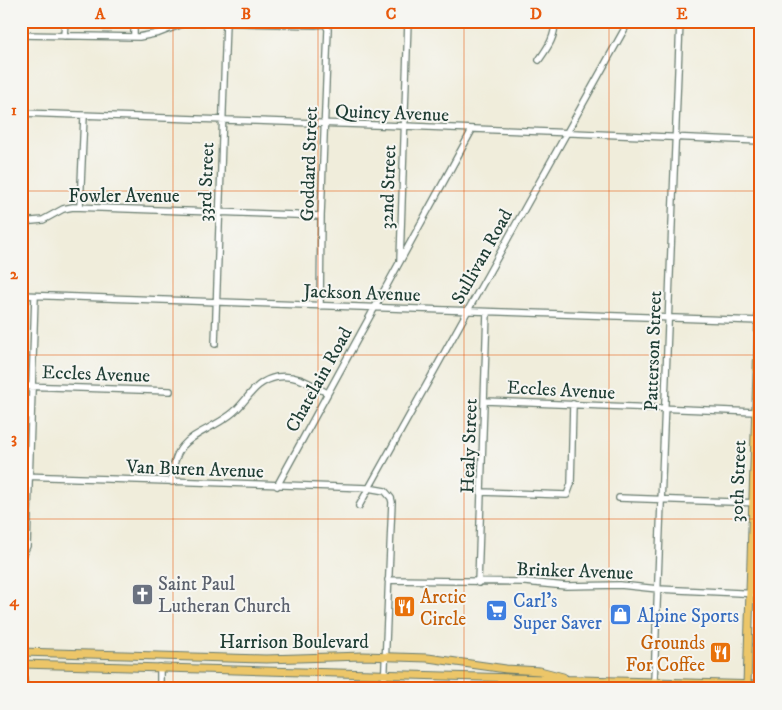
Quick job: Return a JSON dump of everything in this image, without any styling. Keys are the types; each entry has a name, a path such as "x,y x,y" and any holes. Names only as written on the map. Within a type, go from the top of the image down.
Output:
{"main road":[{"name":"30th Street","path":"747,687 750,594 757,503 756,412 761,245"},
{"name":"Harrison Boulevard","path":"21,652 266,659 385,657 436,659 506,669 540,671 565,678"},
{"name":"Harrison Boulevard","path":"21,664 544,680 565,678 747,687 761,685"}],"street":[{"path":"64,36 65,21"},
{"path":"134,21 134,36"},
{"name":"32nd Street","path":"400,263 408,21"},
{"path":"538,60 552,41 555,21"},
{"path":"561,21 628,23"},
{"name":"Patterson Street","path":"654,682 680,21"},
{"path":"21,35 134,36 159,33 193,22 328,23"},
{"name":"33rd Street","path":"215,344 226,22"},
{"name":"Goddard Street","path":"320,306 321,216 328,23"},
{"name":"Sullivan Road","path":"359,506 628,23"},
{"name":"Quincy Avenue","path":"21,114 404,126 761,141"},
{"path":"80,207 84,116"},
{"name":"Chatelain Road","path":"277,486 472,130"},
{"name":"Fowler Avenue","path":"21,222 43,220 62,208 80,207 321,216"},
{"name":"Jackson Avenue","path":"21,295 760,321"},
{"path":"21,558 27,546 35,296"},
{"name":"Healy Street","path":"478,583 487,312"},
{"path":"172,482 176,457 185,443 198,433 231,414 264,381 293,377 306,381 327,392"},
{"name":"Eccles Avenue","path":"21,386 170,391"},
{"name":"Eccles Avenue","path":"485,401 665,410 756,412"},
{"path":"481,492 567,495 572,484 573,404"},
{"name":"Van Buren Avenue","path":"21,476 368,488"},
{"path":"368,488 386,491 391,498 384,689"},
{"path":"619,498 757,503"},
{"name":"Brinker Avenue","path":"388,580 478,583 525,582 566,586 620,584 658,589 761,594"},
{"path":"21,664 25,689"},
{"path":"160,667 160,689"},
{"path":"565,678 565,689"}],"place":[{"name":"Saint Paul Lutheran Church","path":"142,594"},
{"name":"Arctic Circle","path":"404,607"},
{"name":"Carl's Super Saver","path":"497,611"},
{"name":"Alpine Sports","path":"621,615"},
{"name":"Grounds For Coffee","path":"721,653"}]}
